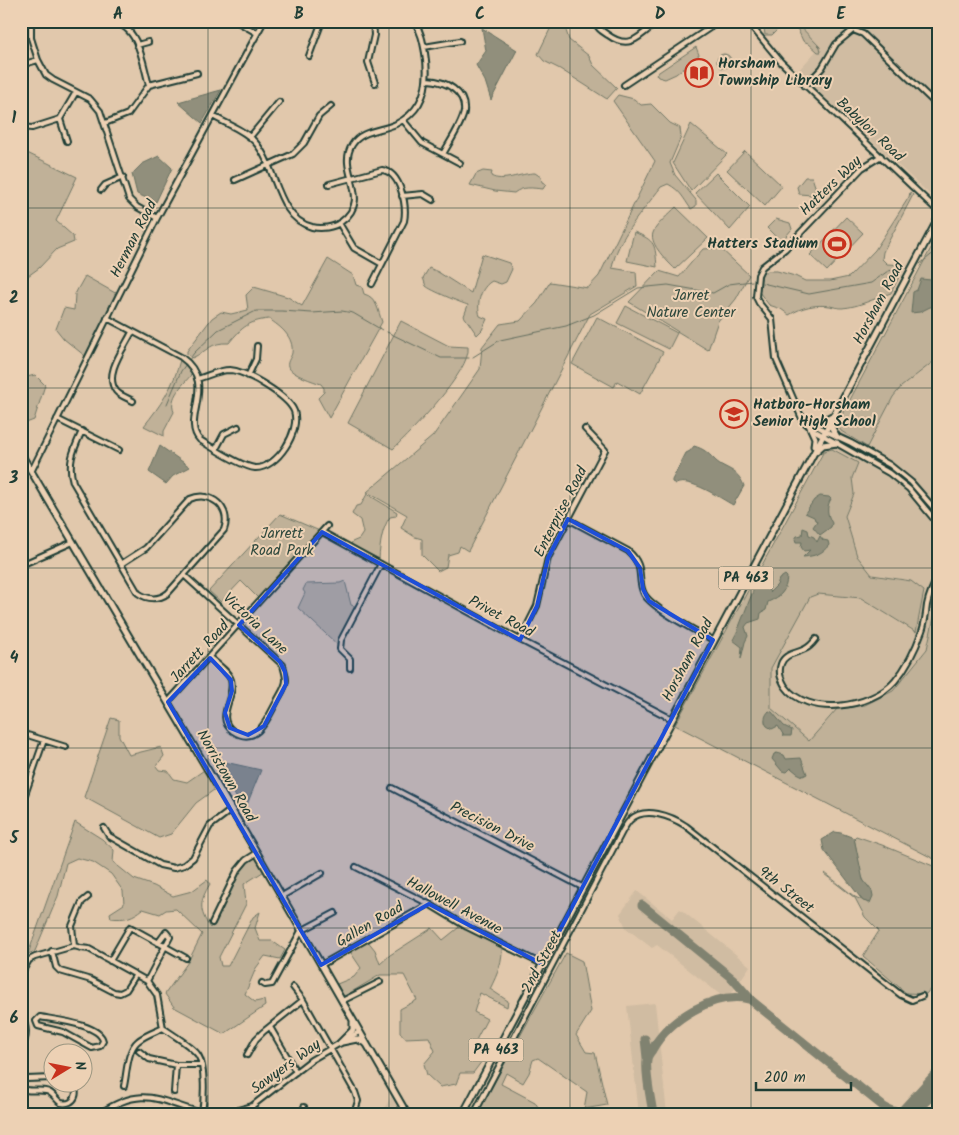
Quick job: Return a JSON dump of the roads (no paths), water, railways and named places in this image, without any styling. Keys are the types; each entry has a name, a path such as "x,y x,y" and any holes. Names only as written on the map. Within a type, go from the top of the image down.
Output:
{"main road":[{"name":"Horsham Road","path":"463,1114 938,219"},
{"path":"806,420 819,423 833,416"},
{"path":"833,416 832,426 837,437"},
{"path":"810,427 815,438 812,454"},
{"path":"812,454 823,445 837,443"},
{"name":"Norristown Road","path":"21,454 257,853 407,1114"},
{"path":"340,1043 353,1030 351,1018"},
{"path":"340,1043 356,1039 367,1045"}],"street":[{"path":"31,21 30,32 38,60 49,78 94,102 106,124 129,199 132,203 157,218"},
{"path":"236,21 257,33"},
{"name":"Herman Road","path":"32,470 157,218 264,21"},
{"path":"309,56 322,21"},
{"path":"373,21 374,35 368,62 374,83"},
{"path":"213,116 250,137 264,154 286,207 294,217 305,225 316,228 327,228 339,224 349,215 355,202 355,191 347,160 355,142 361,136 392,126 403,120 420,102 428,80 424,47 419,29 414,21"},
{"path":"594,21 601,30 616,41 623,43 636,40 658,21"},
{"path":"624,85 720,21"},
{"name":"Babylon Road","path":"747,21 780,62 938,211"},
{"path":"113,23 128,29 137,45 148,85"},
{"path":"805,86 822,68 836,44 853,30 863,34 938,106"},
{"path":"424,47 460,41"},
{"path":"137,45 148,42"},
{"path":"21,65 38,60"},
{"path":"106,124 128,114 148,85 197,72"},
{"path":"428,80 442,82 454,88 460,95 464,111 443,154"},
{"path":"21,127 32,128 60,119 76,92"},
{"path":"250,137 279,102"},
{"path":"235,180 290,157 299,149 319,116 331,106"},
{"path":"60,119 67,141"},
{"path":"403,120 422,143 460,163"},
{"name":"Hatters Way","path":"824,433 810,427 803,421 774,354 772,319 756,297 758,275 762,266 785,248 862,168 881,156"},
{"path":"329,184 380,170 387,170 397,180 402,196 404,221 372,284"},
{"path":"101,190 105,185 123,177"},
{"path":"402,196 423,194 433,200"},
{"path":"339,224 354,248 382,264"},
{"path":"107,318 187,362 197,380 199,393 193,424 194,433 200,440 245,465 255,468 263,467 277,459 293,430 295,416 290,403 282,396 236,371 220,371 197,380"},
{"path":"132,332 113,369 112,378 113,386 117,392 133,401"},
{"path":"248,376 256,359 257,346"},
{"path":"800,416 837,443 881,468 904,485 938,524"},
{"path":"57,419 120,450"},
{"path":"216,449 224,434 238,427"},
{"name":"Enterprise Road","path":"520,640 537,606 548,558 605,450 585,429"},
{"path":"82,431 72,454 70,466 72,478 76,489 138,593 146,597 156,598 165,595 185,576 224,530 226,517 219,503 210,498 199,496 190,499 146,548 121,564"},
{"path":"824,433 837,437 874,455 904,475 938,513"},
{"path":"568,519 628,551 640,568 642,589 650,601 686,626 713,640"},
{"name":"Jarrett Road","path":"168,702 240,625 327,526"},
{"name":"Privet Road","path":"322,532 520,640 672,719"},
{"path":"21,565 73,542"},
{"path":"350,668 350,658 340,649 341,640 381,564"},
{"name":"Victoria Lane","path":"185,576 280,662 285,672 286,684 266,724 260,730 250,734 243,734 234,732 228,725 225,709 232,692 231,680 228,674 210,658"},
{"path":"816,639 806,649 789,655 783,660 780,666 780,674 788,689 807,702 822,706 854,704 868,700 894,683 903,670 922,631 931,590 938,577"},
{"path":"21,733 66,747"},
{"path":"21,806 23,794 44,740"},
{"name":"Precision Drive","path":"392,788 582,887"},
{"path":"104,828 109,836 160,865 174,868 182,866 193,858 210,826 231,810"},
{"name":"9th Street","path":"629,821 642,815 652,814 668,817 681,823 901,995 912,1000 922,996"},
{"name":"2nd Street","path":"474,1114 629,821"},
{"path":"212,923 237,871 246,860 257,853"},
{"name":"Hallowell Avenue","path":"356,867 542,964"},
{"path":"282,896 322,873"},
{"path":"74,946 72,926 82,902 88,897"},
{"name":"Gallen Road","path":"321,965 429,904"},
{"path":"262,983 265,985 272,984 301,930 334,913"},
{"path":"110,961 130,927 186,958"},
{"path":"147,981 170,937 166,932 158,943"},
{"path":"21,974 29,960 52,951 74,946 89,949 147,981 157,995 163,1028 198,1055 201,1065 202,1113"},
{"path":"52,951 56,967 60,971 91,980 114,992 120,993 126,990 135,976"},
{"path":"342,1001 380,982"},
{"path":"294,987 357,1096 357,1108 354,1114"},
{"path":"247,1055 256,1039 303,1000"},
{"path":"21,1014 26,1025 26,1039 21,1049"},
{"path":"26,1025 36,1023 40,1017 76,1024 98,1033 102,1037 103,1042 100,1046 92,1048 63,1032 44,1029 36,1023"},
{"path":"270,1027 296,1072"},
{"path":"124,1086 130,1053 134,1045 163,1028"},
{"name":"Sawyers Way","path":"223,1114 252,1106 311,1060 359,1032"},
{"path":"139,1051 149,1059 176,1065 201,1065"},
{"path":"174,1092 176,1065"},
{"path":"21,1081 27,1078 42,1078"},
{"path":"21,1088 42,1091"},
{"path":"48,1092 53,1094 61,1103 69,1104 73,1102 77,1092"},
{"path":"99,1114 124,1100 146,1098 164,1100 207,1114"},
{"path":"252,1106 254,1114"},
{"path":"302,1114 304,1107"}],"waterway":[{"path":"920,264 936,251 938,253"},
{"path":"762,283 809,294 871,283 888,271 905,268"},
{"path":"473,357 500,340 566,326 594,315 638,288 668,285 713,293 729,284 752,281"},
{"path":"167,404 181,371 194,353 218,330 256,311 312,313 342,311 353,313 382,330"},
{"path":"387,332 441,358 469,358"}],"place":[{"name":"Horsham Township Library","path":"699,73"},
{"name":"Hatters Stadium","path":"837,244"},
{"name":"Hatboro-Horsham Senior High School","path":"734,414"}],"park label":[{"name":"Jarret Nature Center","path":"691,304"},
{"name":"Jarrett Road Park","path":"282,542"}]}
